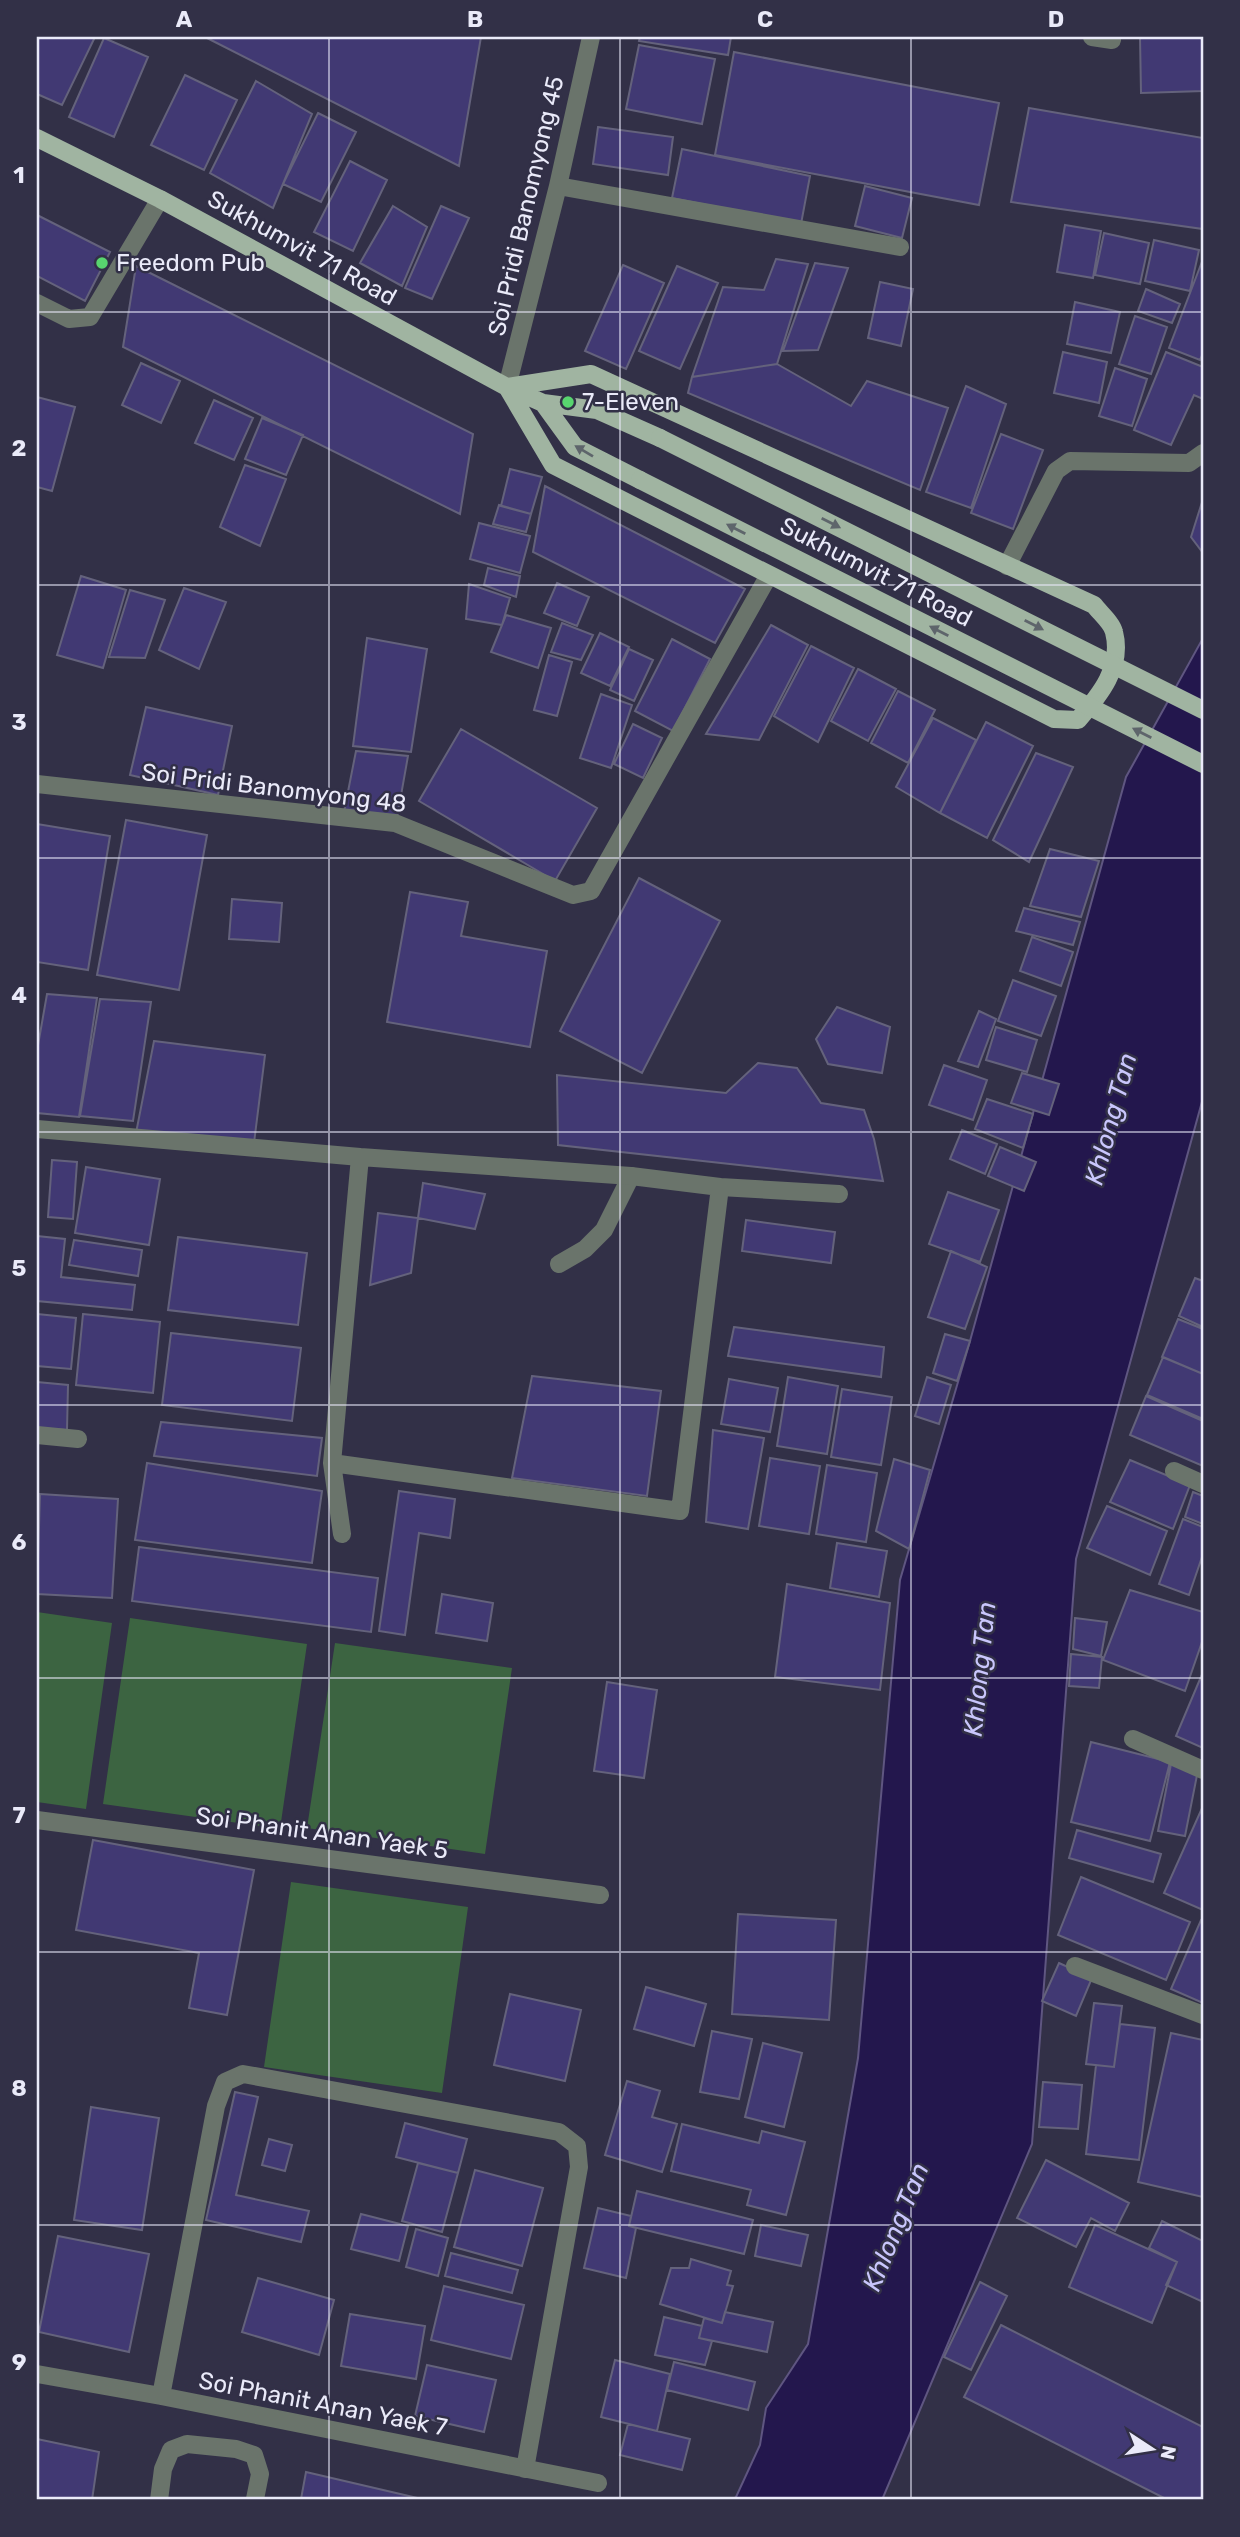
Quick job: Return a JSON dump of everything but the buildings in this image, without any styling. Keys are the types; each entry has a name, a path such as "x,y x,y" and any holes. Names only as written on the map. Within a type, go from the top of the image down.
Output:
{"main road":[{"name":"Sukhumvit 71 Road","path":"37,138 160,199 507,387 544,403 597,410 660,438 1203,710"},
{"path":"591,373 1094,605 1114,629 1115,662 1100,695 1078,720 1054,719 553,465 507,387 591,373"},
{"name":"Sukhumvit 71 Road","path":"544,403 575,447 1203,764"}],"street":[{"name":"Soi Pridi Banomyong 45","path":"507,387 558,186 591,37"},
{"path":"1092,37 1112,40"},
{"path":"558,186 900,247"},
{"path":"37,303 69,319 90,317 160,199"},
{"path":"1007,566 1056,471 1070,461 1189,463 1203,453"},
{"name":"Soi Pridi Banomyong 48","path":"37,784 395,823 573,895 585,894 591,891 769,575"},
{"path":"37,1129 359,1157 631,1176 720,1187 839,1194"},
{"path":"342,1534 332,1463 359,1157"},
{"path":"559,1264 585,1250 604,1230 631,1176"},
{"path":"332,1463 680,1511 720,1187"},
{"path":"37,1435 78,1439"},
{"path":"1174,1471 1203,1483"},
{"path":"1133,1739 1203,1770"},
{"name":"Soi Phanit Anan Yaek 5","path":"37,1820 600,1895"},
{"path":"1075,1966 1203,2015"},
{"path":"161,2396 216,2106 225,2082 243,2074 559,2132 577,2147 579,2167 526,2469"},
{"name":"Soi Phanit Anan Yaek 7","path":"37,2374 598,2483"},
{"path":"159,2500 163,2469 171,2450 187,2444 236,2449 254,2455 260,2474 258,2500"}],"green space":[{"path":"37,1612 112,1623 86,1809 37,1802"},
{"path":"130,1618 307,1644 280,1829 103,1804"},
{"path":"335,1643 512,1668 485,1854 307,1828"},
{"path":"291,1882 468,1907 442,2093 264,2067"}],"water":[{"name":"Khlong Tan","path":"1203,638 1203,1098 1076,1559 1032,2144 882,2500 731,2500 736,2497 760,2445 766,2408 808,2344 858,2058 900,1580 970,1341 1126,777"}],"place":[{"name":"Freedom Pub","path":"102,263"},
{"name":"7-Eleven","path":"568,402"}]}
